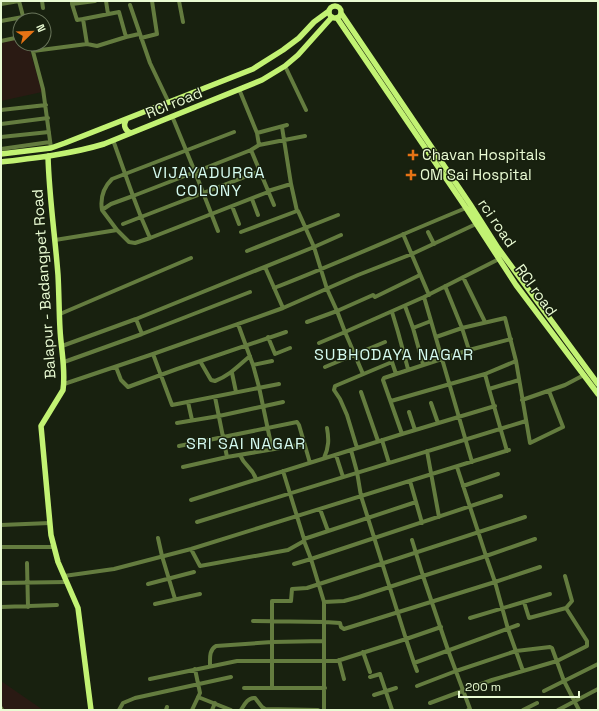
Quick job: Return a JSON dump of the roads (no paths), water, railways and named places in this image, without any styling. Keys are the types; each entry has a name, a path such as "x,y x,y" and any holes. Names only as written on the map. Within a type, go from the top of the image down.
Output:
{"main road":[{"path":"331,6 339,8 336,16 329,14 331,6"},
{"path":"1,154 76,139 253,69 269,60 298,38 331,6"},
{"name":"RCI road","path":"1,162 48,156 90,148 262,80 285,66 336,16 459,192 466,208 516,285 598,394"},
{"path":"126,120 124,126 126,130 131,133"},
{"path":"118,123 123,128 123,136"},
{"name":"Balapur - Badangpet Road","path":"48,156 50,198 55,240 64,362 64,384 63,390 41,426 53,547 66,582 78,608 91,710"},
{"name":"rci road","path":"459,192 498,248 598,384"},
{"path":"572,360 577,355"}],"street":[{"path":"1,4 19,1 21,12"},
{"path":"42,1 44,8"},
{"path":"95,1 72,3 77,20 119,12 126,37"},
{"path":"106,1 108,14"},
{"path":"52,49 87,44 97,46 126,37 158,34 152,1"},
{"path":"179,1 183,22"},
{"path":"130,5 150,63 169,103"},
{"path":"82,19 87,44"},
{"path":"1,21 12,20"},
{"path":"1,41 12,39"},
{"path":"1,149 50,145 46,105 33,52"},
{"path":"285,66 306,110"},
{"path":"239,89 257,133 259,145"},
{"path":"1,110 46,105"},
{"path":"172,116 218,231"},
{"path":"1,124 48,118"},
{"path":"257,133 287,125"},
{"path":"282,127 283,140 297,211 314,247 327,289 363,374"},
{"path":"1,137 49,132"},
{"path":"234,132 112,179 108,184 102,198 102,210 117,230 129,242 135,243 291,184"},
{"path":"102,210 112,204 251,150 259,145 305,136"},
{"path":"112,140 150,238"},
{"path":"251,150 274,205"},
{"path":"123,224 260,171"},
{"path":"252,199 258,215"},
{"path":"232,206 239,224"},
{"path":"274,288 322,270 466,208"},
{"path":"241,232 297,211"},
{"path":"247,251 338,215"},
{"path":"64,384 283,308 358,275 412,254 476,224"},
{"path":"55,240 117,230"},
{"path":"428,232 434,244"},
{"path":"403,234 429,295"},
{"path":"62,346 136,319 340,235"},
{"path":"60,314 191,258"},
{"path":"319,343 429,295 499,259"},
{"path":"265,267 283,308"},
{"path":"307,322 373,295 374,297 420,275"},
{"path":"463,277 485,322"},
{"path":"445,286 469,350"},
{"path":"64,362 142,334 250,292"},
{"path":"424,297 472,462"},
{"path":"405,306 423,364"},
{"path":"392,312 408,369"},
{"path":"436,337 462,328 505,318 516,361 530,443 563,427 550,391"},
{"path":"136,319 142,334"},
{"path":"413,328 431,321"},
{"path":"238,324 250,356 259,387 272,449"},
{"path":"116,367 121,380 128,387 286,332"},
{"path":"268,337 274,354 290,348"},
{"path":"402,434 383,379 442,358 511,339"},
{"path":"325,367 385,342"},
{"path":"153,354 172,404 278,384"},
{"path":"200,361 211,380 215,381 232,373 234,369 250,356"},
{"path":"253,365 272,361"},
{"path":"391,401 449,383 485,374 516,361"},
{"path":"357,448 347,415 334,390 335,386 392,362 396,374"},
{"path":"232,373 236,392"},
{"path":"64,576 114,569 191,549 508,451 485,374"},
{"path":"522,400 565,385 584,375"},
{"path":"489,389 519,380"},
{"path":"361,392 389,463"},
{"path":"215,397 227,457"},
{"path":"188,402 192,420"},
{"path":"177,423 219,416 283,402"},
{"path":"431,403 438,423"},
{"path":"191,500 495,406"},
{"path":"409,412 415,430"},
{"path":"197,522 526,421"},
{"path":"179,446 297,422 310,463"},
{"path":"324,458 328,450 327,428"},
{"path":"183,467 227,457 304,444"},
{"path":"351,450 361,496 417,671"},
{"path":"427,451 439,517"},
{"path":"240,455 243,463 253,470 256,479"},
{"path":"336,455 343,477"},
{"path":"457,467 479,532 508,629 523,671"},
{"path":"283,471 324,602 324,710"},
{"path":"464,486 498,474"},
{"path":"410,481 422,523"},
{"path":"294,564 374,539 501,496"},
{"path":"191,549 200,566 288,550 304,540 416,502"},
{"path":"320,509 328,532"},
{"path":"272,688 272,601 291,600 292,590 307,588 525,517"},
{"path":"1,524 50,523"},
{"path":"158,538 175,599"},
{"path":"324,602 344,601 535,539"},
{"path":"412,540 448,650 470,709 468,710"},
{"path":"1,547 53,547"},
{"path":"27,563 28,607"},
{"path":"253,621 340,623 341,628 344,629 540,567"},
{"path":"148,584 194,572"},
{"path":"524,602 529,618 566,608 572,601 565,576"},
{"path":"1,583 66,582"},
{"path":"155,604 200,594"},
{"path":"470,618 550,594"},
{"path":"1,607 57,606"},
{"path":"430,703 463,690 557,661 587,646 588,644 566,608"},
{"path":"414,663 518,625"},
{"path":"150,679 236,660 339,660 441,627"},
{"path":"210,666 211,652 216,646 272,642 324,641"},
{"path":"417,686 456,671 516,652 550,647 564,681 579,710"},
{"path":"363,652 370,674 380,674 392,710"},
{"path":"339,660 344,679"},
{"path":"544,691 598,664"},
{"path":"192,710 200,693 195,669"},
{"path":"119,710 123,703 135,698 231,677"},
{"path":"244,688 325,688"},
{"path":"241,710 252,697 252,688"},
{"path":"374,695 396,688"},
{"path":"558,710 598,689"},
{"path":"198,697 231,710"},
{"path":"252,697 265,708 318,710"},
{"path":"212,710 215,703"},
{"path":"523,710 537,703"}],"place":[{"name":"Chavan Hospitals","path":"413,155"},
{"name":"OM Sai Hospital","path":"411,175"}],"district":[{"name":"VIJAYADURGA COLONY","path":"209,181"},
{"name":"SUBHODAYA NAGAR","path":"394,354"},
{"name":"SRI SAI NAGAR","path":"246,443"}]}
